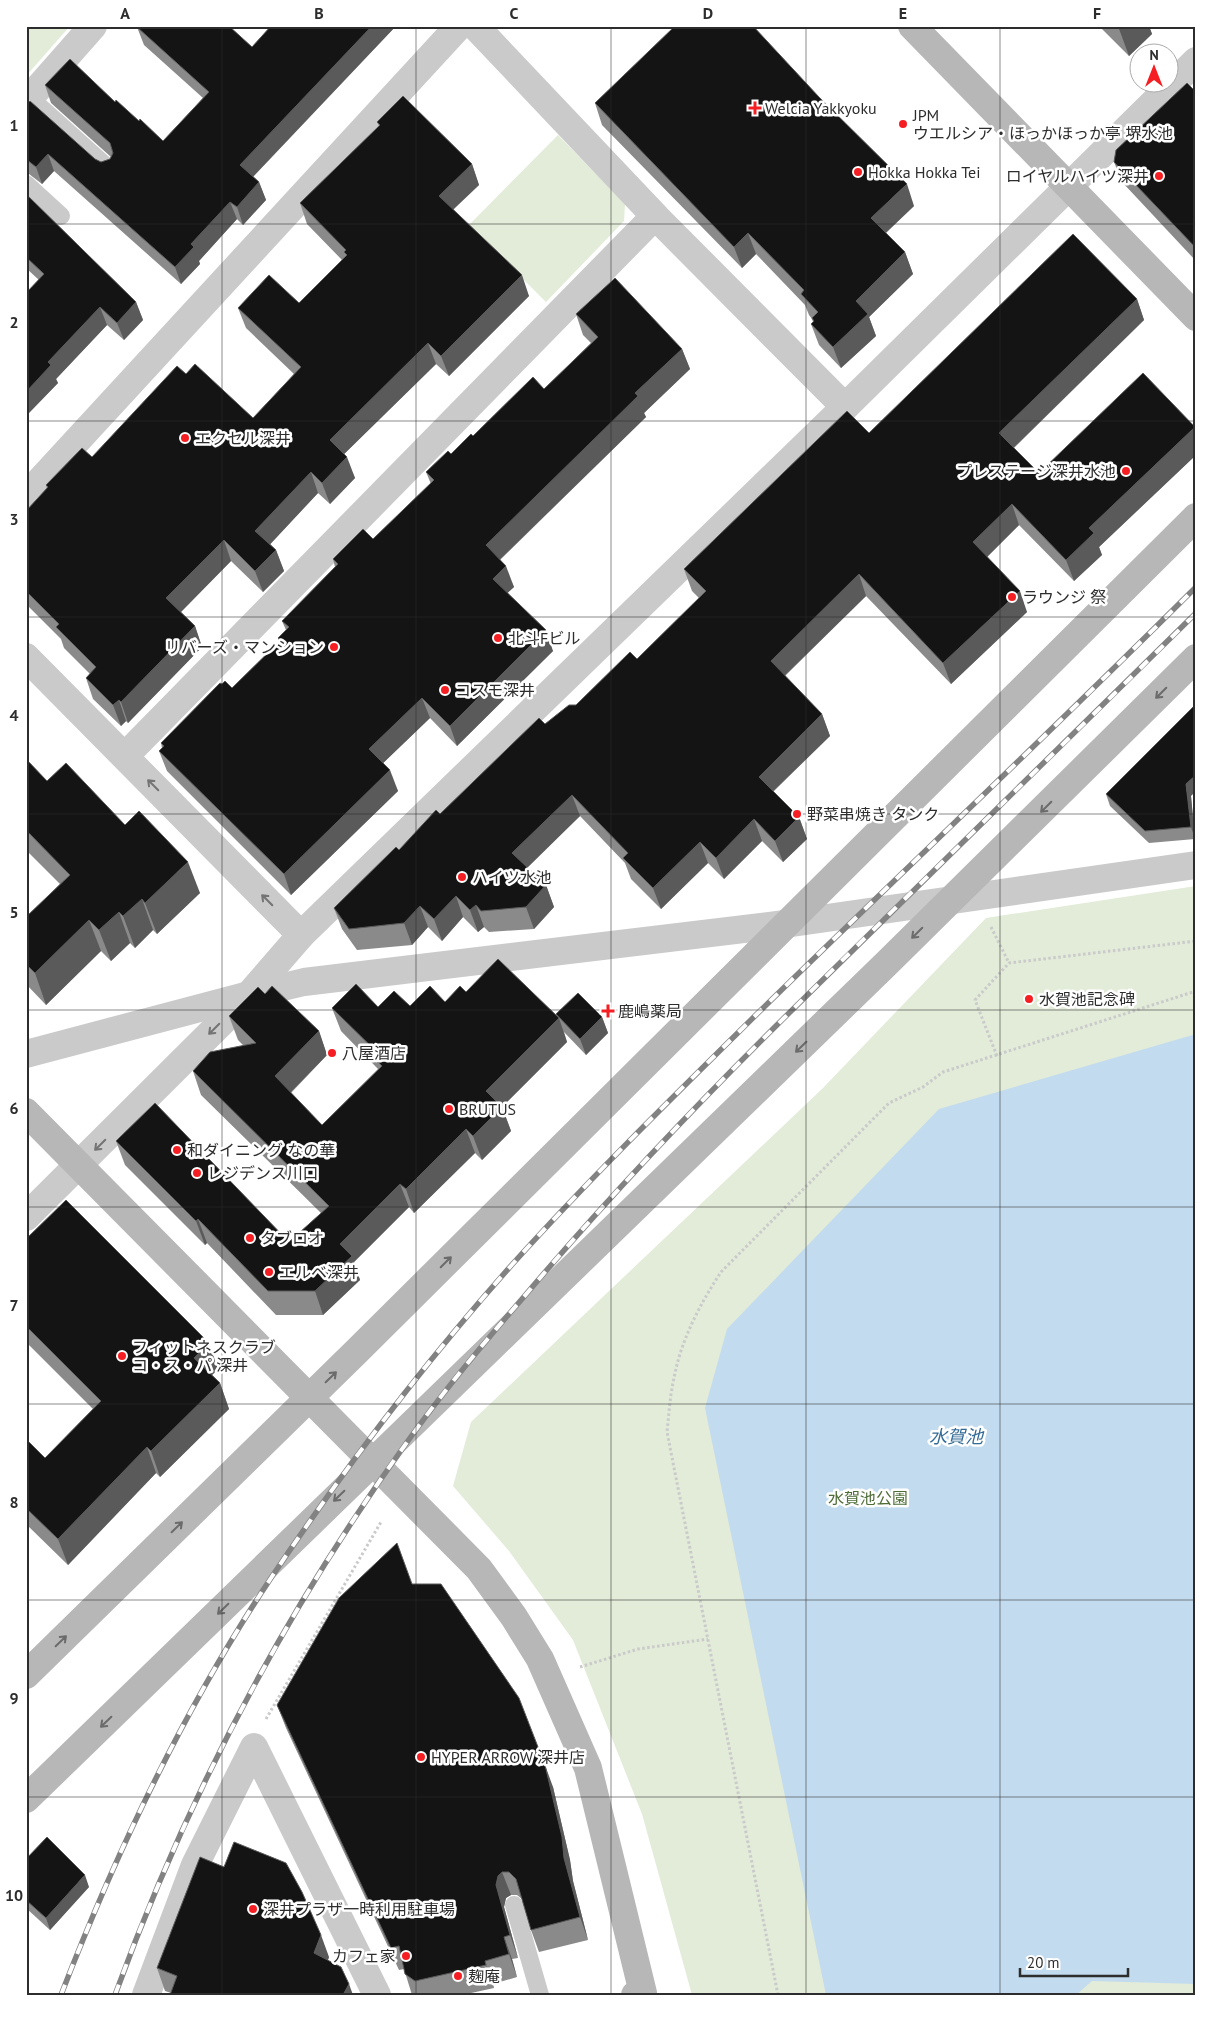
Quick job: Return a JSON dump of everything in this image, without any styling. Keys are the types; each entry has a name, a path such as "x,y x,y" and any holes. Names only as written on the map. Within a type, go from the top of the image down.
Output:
{"street":[{"path":"28,100 93,26"},
{"path":"26,496 459,26"},
{"path":"475,26 654,216 845,407"},
{"path":"912,26 1196,317"},
{"path":"26,1217 249,994 301,935 845,407 1196,61"},
{"path":"125,756 654,216"},
{"path":"26,1675 310,1397 1196,517"},
{"path":"26,657 301,935"},
{"path":"26,1799 949,902 1196,658"},
{"path":"26,1054 249,994 304,982 785,924 949,902 1196,865"},
{"path":"26,1112 479,1569 514,1617 540,1659 588,1768 640,1994"},
{"path":"156,1982 195,1865 254,1747"},
{"path":"254,1747 377,1995"}],"lane":[{"path":"28,100 109,169"},
{"path":"26,184 61,216"},
{"path":"514,1905 540,1995"}],"path":[{"path":"990,926 1009,963"},
{"path":"997,1056 975,1000 1009,963 1196,940"},
{"path":"778,1995 667,1432 674,1377 689,1330 709,1290 721,1272 889,1103 923,1087 943,1072 1196,991"},
{"path":"254,1747 268,1715 381,1522"},
{"path":"573,1670 638,1649 708,1639"}],"green space":[{"path":"26,26 70,26 26,76"},
{"path":"558,135 625,204 624,221 546,302 469,225"},
{"name":"水賀池","path":"1196,886 1196,1995 692,1995 642,1814 573,1640 509,1551 453,1486 471,1422 823,1088 986,918"}],"water":[{"name":"水賀池","path":"1196,1034 1196,1984 1092,1981 1076,1995 826,1995 705,1408 727,1329 939,1109"}],"building":[{"path":"138,26 229,26 252,47 271,26 372,26 240,165 259,182 237,207 230,202 191,244 194,247 175,267 48,154 36,167 26,159 26,105 30,101 95,159 101,162 110,159 113,153 110,143 45,85 70,59 115,102 116,100 139,121 140,119 163,141 209,92"},
{"path":"675,26 753,26 819,97 907,184 871,218 905,252 856,301 868,314 833,347 811,324 814,321 812,318 818,312 801,294 804,290 748,233 734,247 595,103"},
{"name":"ロイヤルハイツ深井","path":"1187,83 1196,92 1196,248 1114,162 1116,150 1177,92 1180,92"},
{"path":"403,96 472,164 439,196 522,275 441,356 428,343 330,440 347,457 322,483 311,472 255,531 276,550 255,571 224,540 166,598 195,626 121,702 119,700 113,705 86,678 96,667 56,627 59,624 26,591 26,511 48,487 46,485 82,448 92,457 177,366 186,374 195,364 253,418 301,367 238,308 269,275 299,303 347,255 344,252 346,250 300,203 380,125 377,122"},
{"path":"26,194 136,302 117,323 100,307 48,362 51,365 26,392 26,293 44,274 26,257"},
{"path":"1073,234 1137,299 999,433 1039,473 1143,373 1195,427 1089,528 1094,533 1066,560 1012,504 973,542 1020,591 943,663 859,574 771,661 822,714 759,777 799,817 775,841 754,819 716,858 700,842 653,888 623,858 628,853 572,795 512,853 546,885 526,907 481,911 476,905 470,910 456,896 434,919 420,906 404,923 349,929 334,908 396,847 399,850 436,810 440,814 539,718 545,724 569,705 576,705 630,652 637,659 706,591 684,569 847,411 869,433"},
{"path":"615,278 682,349 635,393 638,396 486,545 506,566 493,579 546,630 450,726 422,698 369,749 390,770 284,874 159,751 164,746 161,743 220,683 222,684 225,681 232,688 281,640 278,638 289,627 282,621 338,564 333,559 363,529 373,539 434,480 426,472 448,451 451,454 471,434 473,436 533,377 544,389 598,337 576,314"},
{"path":"1196,704 1196,775 1186,784 1191,827 1145,831 1106,794"},
{"path":"26,759 47,781 66,763 125,825 139,811 188,862 145,903 142,899 123,916 119,912 99,930 89,920 35,973 26,964 26,917 70,875 26,830"},
{"path":"498,959 559,1018 486,1091 502,1107 473,1136 466,1129 406,1189 400,1184 340,1244 352,1256 315,1291 268,1291 198,1219 196,1221 116,1141 155,1103 289,1242 329,1206 193,1071 210,1052 256,1043 229,1016 258,987 265,994 272,986 319,1031 275,1076 322,1125 382,1066 378,1062 383,1058 332,1008 356,984 378,1007 394,991 410,1006 430,986 445,1002 460,986 466,992"},
{"path":"578,993 602,1017 580,1039 556,1014"},
{"name":"フィットネスクラブ コ・ス・パ 深井","path":"66,1200 209,1343 194,1358 220,1383 151,1451 147,1447 58,1539 26,1508 26,1439 45,1458 101,1401 26,1326 26,1239"},
{"name":"HYPER ARROW 深井店","path":"397,1543 412,1584 441,1584 519,1698 545,1765 562,1837 564,1858 580,1917 531,1930 516,1879 509,1872 502,1872 498,1876 496,1885 510,1935 504,1937 509,1954 485,1961 486,1965 415,1981 405,1974 399,1946 391,1948 277,1705 339,1598"},
{"path":"47,1837 85,1875 46,1918 26,1900 26,1859"},
{"name":"深井プラザ一時利用駐車場","path":"234,1842 286,1863 302,1892 321,1935 314,1953 341,1967 349,1984 343,1995 170,1995 177,1976 157,1968 200,1857 224,1867"}],"railway":[{"path":"61,1995 129,1833 210,1677 299,1536 358,1454 452,1334 518,1258 638,1132 1196,587"},
{"path":"115,1995 173,1850 241,1710 319,1574 405,1445 447,1389 491,1334 553,1263 682,1121 783,1019 1196,613"}],"place":[{"name":"Welcia Yakkyoku","path":"755,108"},
{"name":"JPM ウエルシア・ほっかほっか亭 堺水池","path":"903,124"},
{"name":"Hokka Hokka Tei","path":"858,172"},
{"name":"ロイヤルハイツ深井","path":"1159,176"},
{"name":"エクセル深井","path":"185,438"},
{"name":"プレステージ深井水池","path":"1126,471"},
{"name":"ラウンジ 祭","path":"1012,597"},
{"name":"北斗Fビル","path":"498,638"},
{"name":"リバーズ・マンション","path":"334,647"},
{"name":"コスモ深井","path":"445,690"},
{"name":"野菜串焼き タンク","path":"797,814"},
{"name":"ハイツ水池","path":"462,877"},
{"name":"水賀池記念碑","path":"1029,999"},
{"name":"鹿嶋薬局","path":"608,1011"},
{"name":"八屋酒店","path":"332,1053"},
{"name":"BRUTUS","path":"449,1109"},
{"name":"和ダイニング なの華","path":"177,1150"},
{"name":"レジデンス川口","path":"197,1173"},
{"name":"タブロオ","path":"250,1238"},
{"name":"エルベ深井","path":"269,1272"},
{"name":"フィットネスクラブ コ・ス・パ 深井","path":"122,1356"},
{"name":"HYPER ARROW 深井店","path":"421,1757"},
{"name":"深井プラザ一時利用駐車場","path":"253,1909"},
{"name":"カフェ家","path":"406,1956"},
{"name":"麹庵","path":"458,1976"}],"park label":[{"name":"水賀池公園","path":"868,1498"}]}
